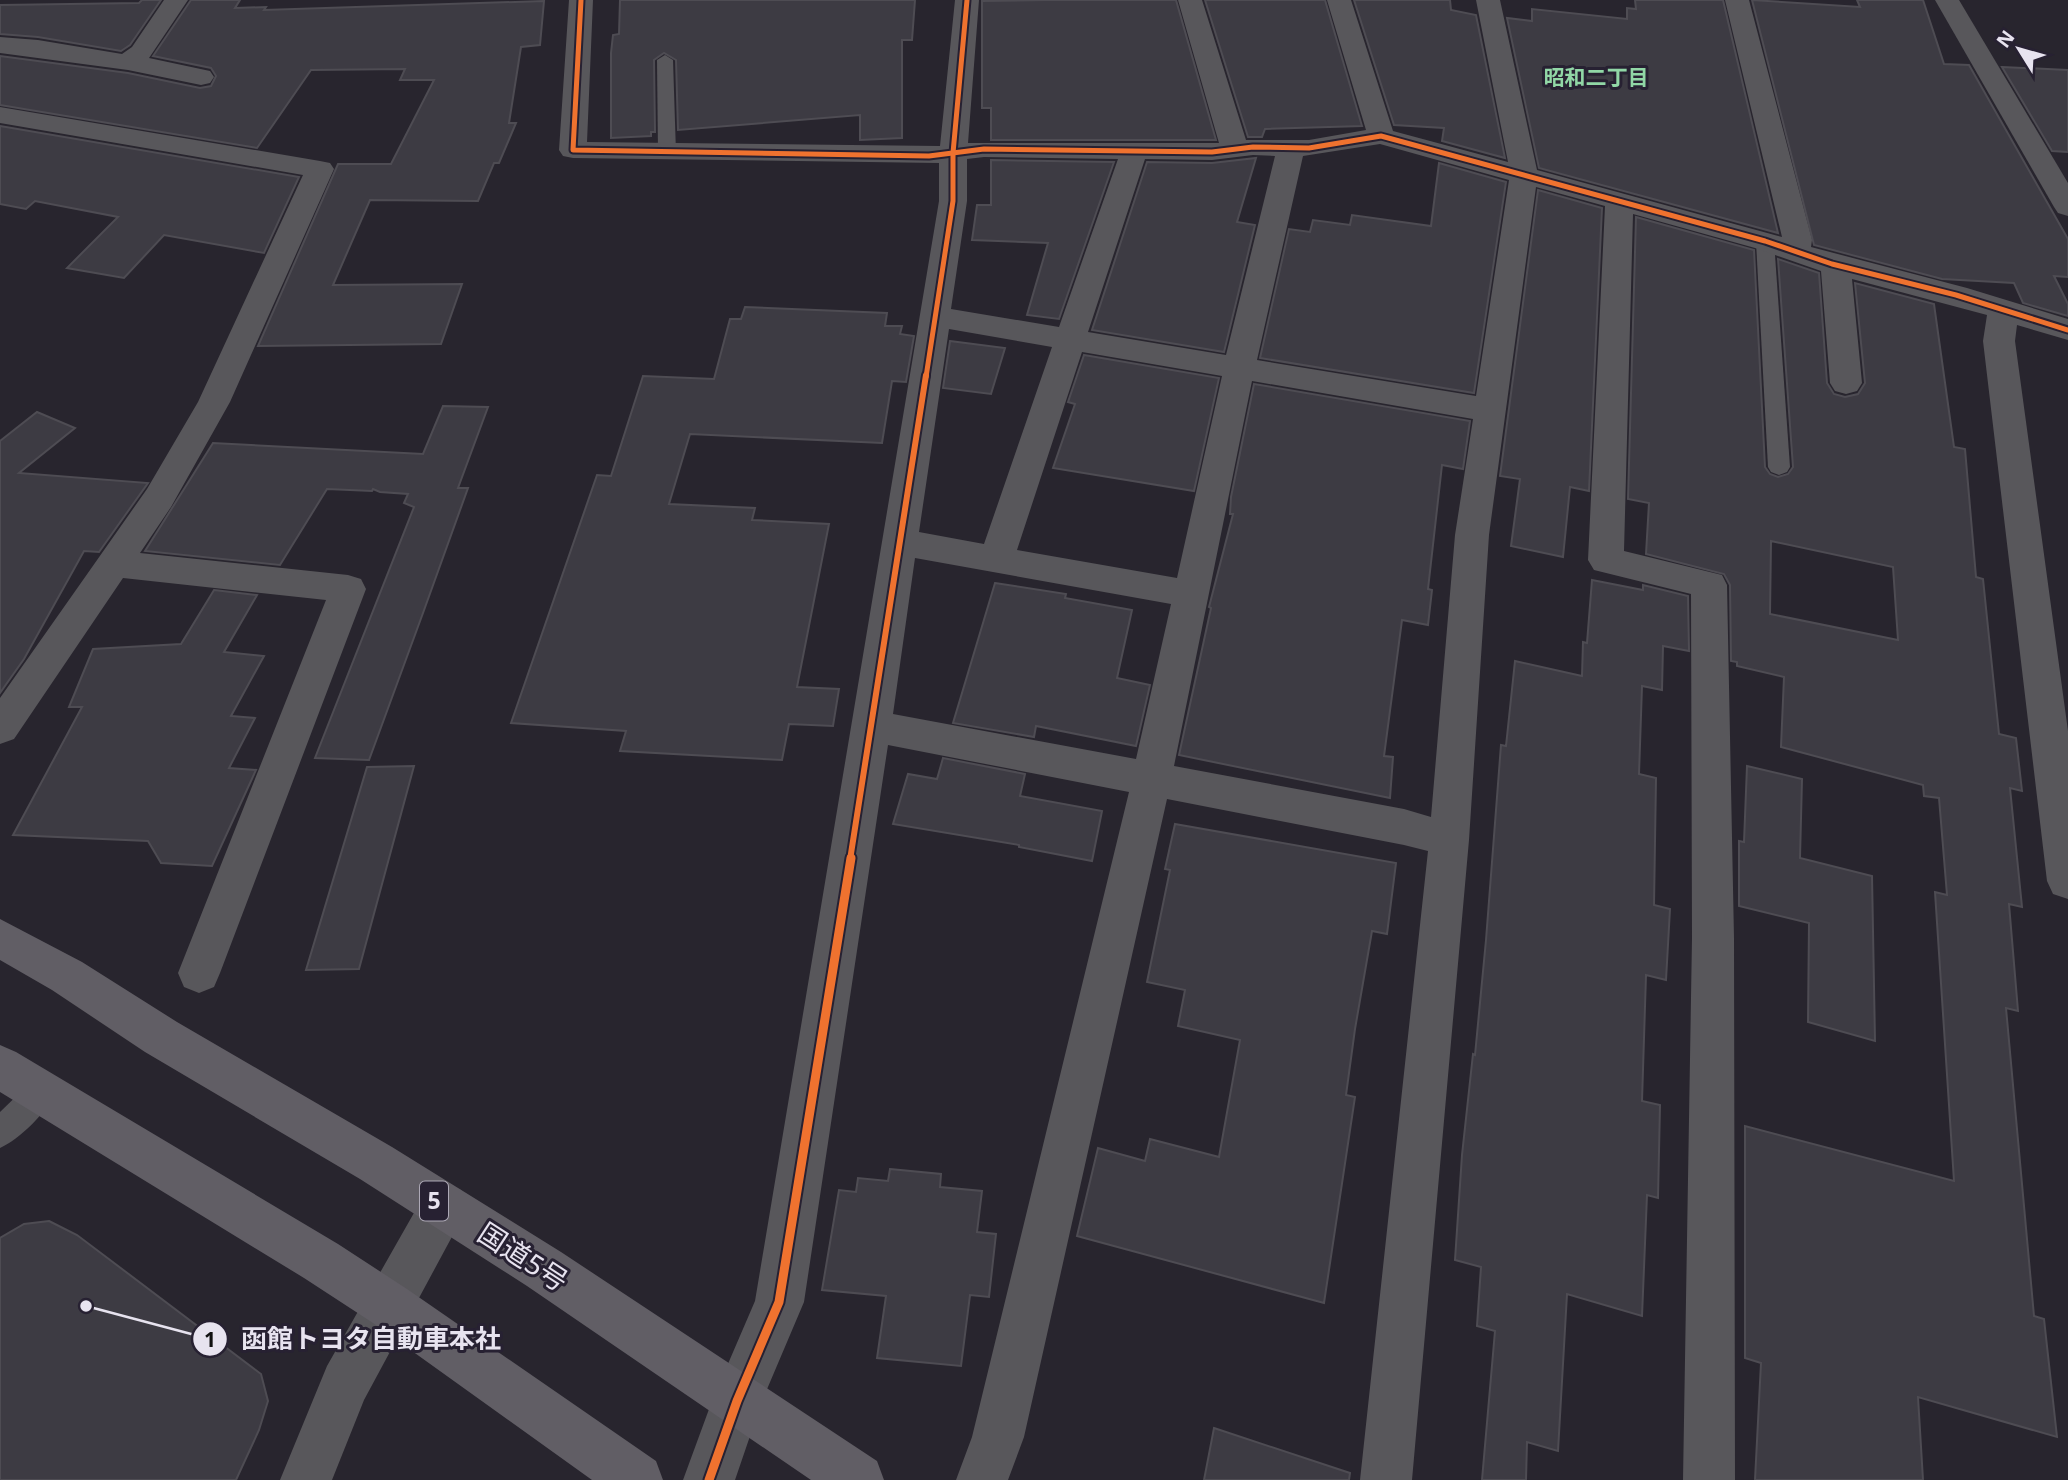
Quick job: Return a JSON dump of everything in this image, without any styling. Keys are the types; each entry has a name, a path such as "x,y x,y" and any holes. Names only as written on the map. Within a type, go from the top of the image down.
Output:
{"highway":[{"name":"国道5号","path":"0,938 67,976 161,1037 364,1156 544,1269 858,1480"},
{"path":"0,1067 321,1261 390,1306 637,1480"}],"street":[{"path":"128,62 141,52 176,0"},
{"path":"581,0 573,150 929,156 984,149 1212,152 1309,148 1381,136 1765,241 1832,264 1956,295 2003,312 2068,330"},
{"path":"709,1480 737,1401 779,1302 953,201 953,153 967,0"},
{"path":"1189,0 1235,149"},
{"path":"1339,0 1381,136"},
{"path":"1386,1480 1449,840 1472,535 1524,174 1488,0"},
{"path":"1737,0 1797,240 1796,250"},
{"path":"1947,0 2068,207"},
{"path":"0,45 128,62 201,77"},
{"path":"0,115 320,169 214,402 159,498 0,728"},
{"path":"982,1480 998,1437 1152,778 1238,369 1290,148"},
{"path":"997,558 1134,151"},
{"path":"1619,202 1606,561 1709,585 1713,938 1709,1480"},
{"path":"1832,264 1836,272 1846,383"},
{"path":"2003,312 1998,341 2068,881"},
{"path":"936,317 1489,410"},
{"path":"900,542 1191,594"},
{"path":"114,564 348,589 199,973"},
{"path":"872,726 1404,827 1449,840"},
{"path":"306,1480 345,1384 444,1207"}],"lane":[{"path":"665,60 667,153"},
{"path":"1765,241 1779,467"},
{"path":"0,1133 41,1092"}],"building":[{"path":"142,0 161,0 130,45 121,51 38,37 0,34 0,5 139,3"},
{"path":"191,0 240,0 235,8 266,7 264,10 544,1 540,45 521,47 509,123 516,123 499,163 494,163 478,201 370,200 333,285 462,284 441,344 258,346 338,164 391,164 434,80 400,80 405,69 311,70 257,148 0,105 0,56 128,73 200,88 211,86 216,76 211,68 153,56"},
{"path":"620,0 915,0 912,40 902,40 902,138 860,140 860,115 678,130 676,60 664,53 654,60 655,132 651,132 651,136 611,138 611,53 613,35 619,34"},
{"path":"1176,0 1216,140 991,140 991,108 982,108 982,1"},
{"path":"1205,0 1325,0 1362,126 1265,129 1262,137 1248,137"},
{"path":"1354,0 1450,0 1451,10 1476,15 1505,158 1442,141 1444,128 1394,125"},
{"path":"1635,0 1723,0 1778,233 1539,168 1507,18 1532,21 1532,9 1627,19 1627,8 1636,9"},
{"path":"1752,0 1860,7 1857,0 1923,0 1944,64 1969,65 2068,239 2068,277 2054,276 2068,304 2068,316 2023,303 2014,283 1942,279 1814,245"},
{"path":"2002,67 2068,70 2068,152 2052,151"},
{"path":"0,126 299,177 264,253 164,235 124,278 67,268 118,217 35,201 26,209 0,204"},
{"path":"1256,158 1237,222 1255,225 1224,352 1092,330 1147,162 1212,163"},
{"path":"991,160 1114,162 1059,319 1027,315 1048,243 972,240 977,205 991,205"},
{"path":"1439,163 1506,182 1474,393 1260,358 1289,229 1310,232 1313,220 1350,225 1352,215 1431,226"},
{"path":"1538,190 1602,208 1589,491 1570,487 1563,557 1511,546 1520,479 1500,476"},
{"path":"1636,217 1754,250 1765,467 1770,474 1778,477 1788,474 1793,467 1778,259 1819,273 1827,383 1834,394 1845,397 1858,394 1865,383 1855,283 1934,304 1954,447 1965,449 1976,577 1983,579 1999,734 2016,738 2022,791 2010,788 2022,907 2009,904 2018,1011 2006,1008 2034,1316 2044,1319 2057,1437 1918,1397 1923,1480 1755,1480 1761,1363 1745,1358 1745,1126 1954,1181 1935,892 1947,895 1939,798 1924,796 1923,785 1781,747 1784,677 1737,666 1737,662 1731,661 1730,585 1724,574 1646,554 1649,503 1628,499","holes":["1771,541 1893,567 1898,640 1770,614"]},
{"path":"745,307 887,313 885,326 902,326 900,334 914,336 906,382 892,381 882,443 690,434 669,504 755,508 752,520 829,524 797,687 839,689 833,726 789,724 782,760 620,751 626,731 511,723 597,475 611,476 643,376 714,379 730,319 741,319"},
{"path":"950,341 1005,348 991,394 943,388"},
{"path":"1084,355 1219,378 1194,491 1053,468 1075,404 1068,402"},
{"path":"1254,384 1470,421 1463,469 1442,465 1428,589 1432,590 1428,625 1402,620 1384,756 1393,757 1390,798 1179,755 1211,608 1209,607 1233,514 1230,514 1231,497"},
{"path":"443,406 488,407 458,488 468,488 423,613 369,760 315,758 414,507 404,503 408,494 373,489 327,489 280,565 145,551 213,443 423,454"},
{"path":"37,412 75,428 19,473 148,483 99,552 84,551 24,659 0,693 0,441"},
{"path":"1592,580 1643,590 1643,585 1688,596 1689,651 1663,646 1662,690 1642,686 1639,774 1656,778 1654,905 1670,909 1666,980 1646,975 1642,1101 1660,1105 1658,1198 1647,1195 1642,1316 1567,1294 1558,1451 1527,1442 1526,1480 1482,1480 1495,1331 1477,1326 1481,1267 1455,1260 1462,1155 1486,940 1501,745 1506,746 1515,661 1582,676 1583,642 1587,643"},
{"path":"995,583 1066,594 1065,598 1132,610 1117,678 1150,685 1136,746 1036,726 1034,737 953,723"},
{"path":"214,590 257,595 224,652 264,656 231,716 255,718 229,768 256,770 212,866 161,863 148,841 13,835 82,707 69,707 93,649 181,644"},
{"path":"943,758 1025,774 1020,796 1102,811 1092,861 1019,845 893,824 908,774 937,779"},
{"path":"414,766 359,969 306,970 367,767"},
{"path":"1747,766 1802,779 1800,858 1872,876 1875,1041 1808,1022 1809,923 1739,906 1739,841 1744,842"},
{"path":"1175,824 1396,863 1387,934 1372,931 1355,1029 1346,1095 1355,1097 1324,1303 1077,1236 1098,1148 1145,1161 1150,1139 1219,1157 1240,1040 1178,1026 1185,990 1147,982 1170,870 1165,869"},
{"path":"890,1169 941,1174 940,1187 982,1191 977,1232 996,1234 989,1297 970,1295 961,1366 877,1358 886,1296 822,1290 839,1190 856,1192 858,1178 888,1181"},
{"path":"49,1221 77,1235 261,1374 268,1401 259,1430 236,1480 0,1480 0,1238 24,1224"},
{"path":"1214,1428 1350,1473 1349,1480 1204,1480"}],"cycle path":[{"path":"581,0 573,150 929,156 984,149 1212,152 1253,147 1309,148 1381,136 1765,241 1832,264 1956,295 2068,330"},
{"path":"709,1480 737,1401 779,1302 953,201 953,153 967,0"}],"place":[{"name":"函館トヨタ自動車本社","path":"86,1306"}],"district":[{"name":"昭和二丁目","path":"1596,78"}]}
